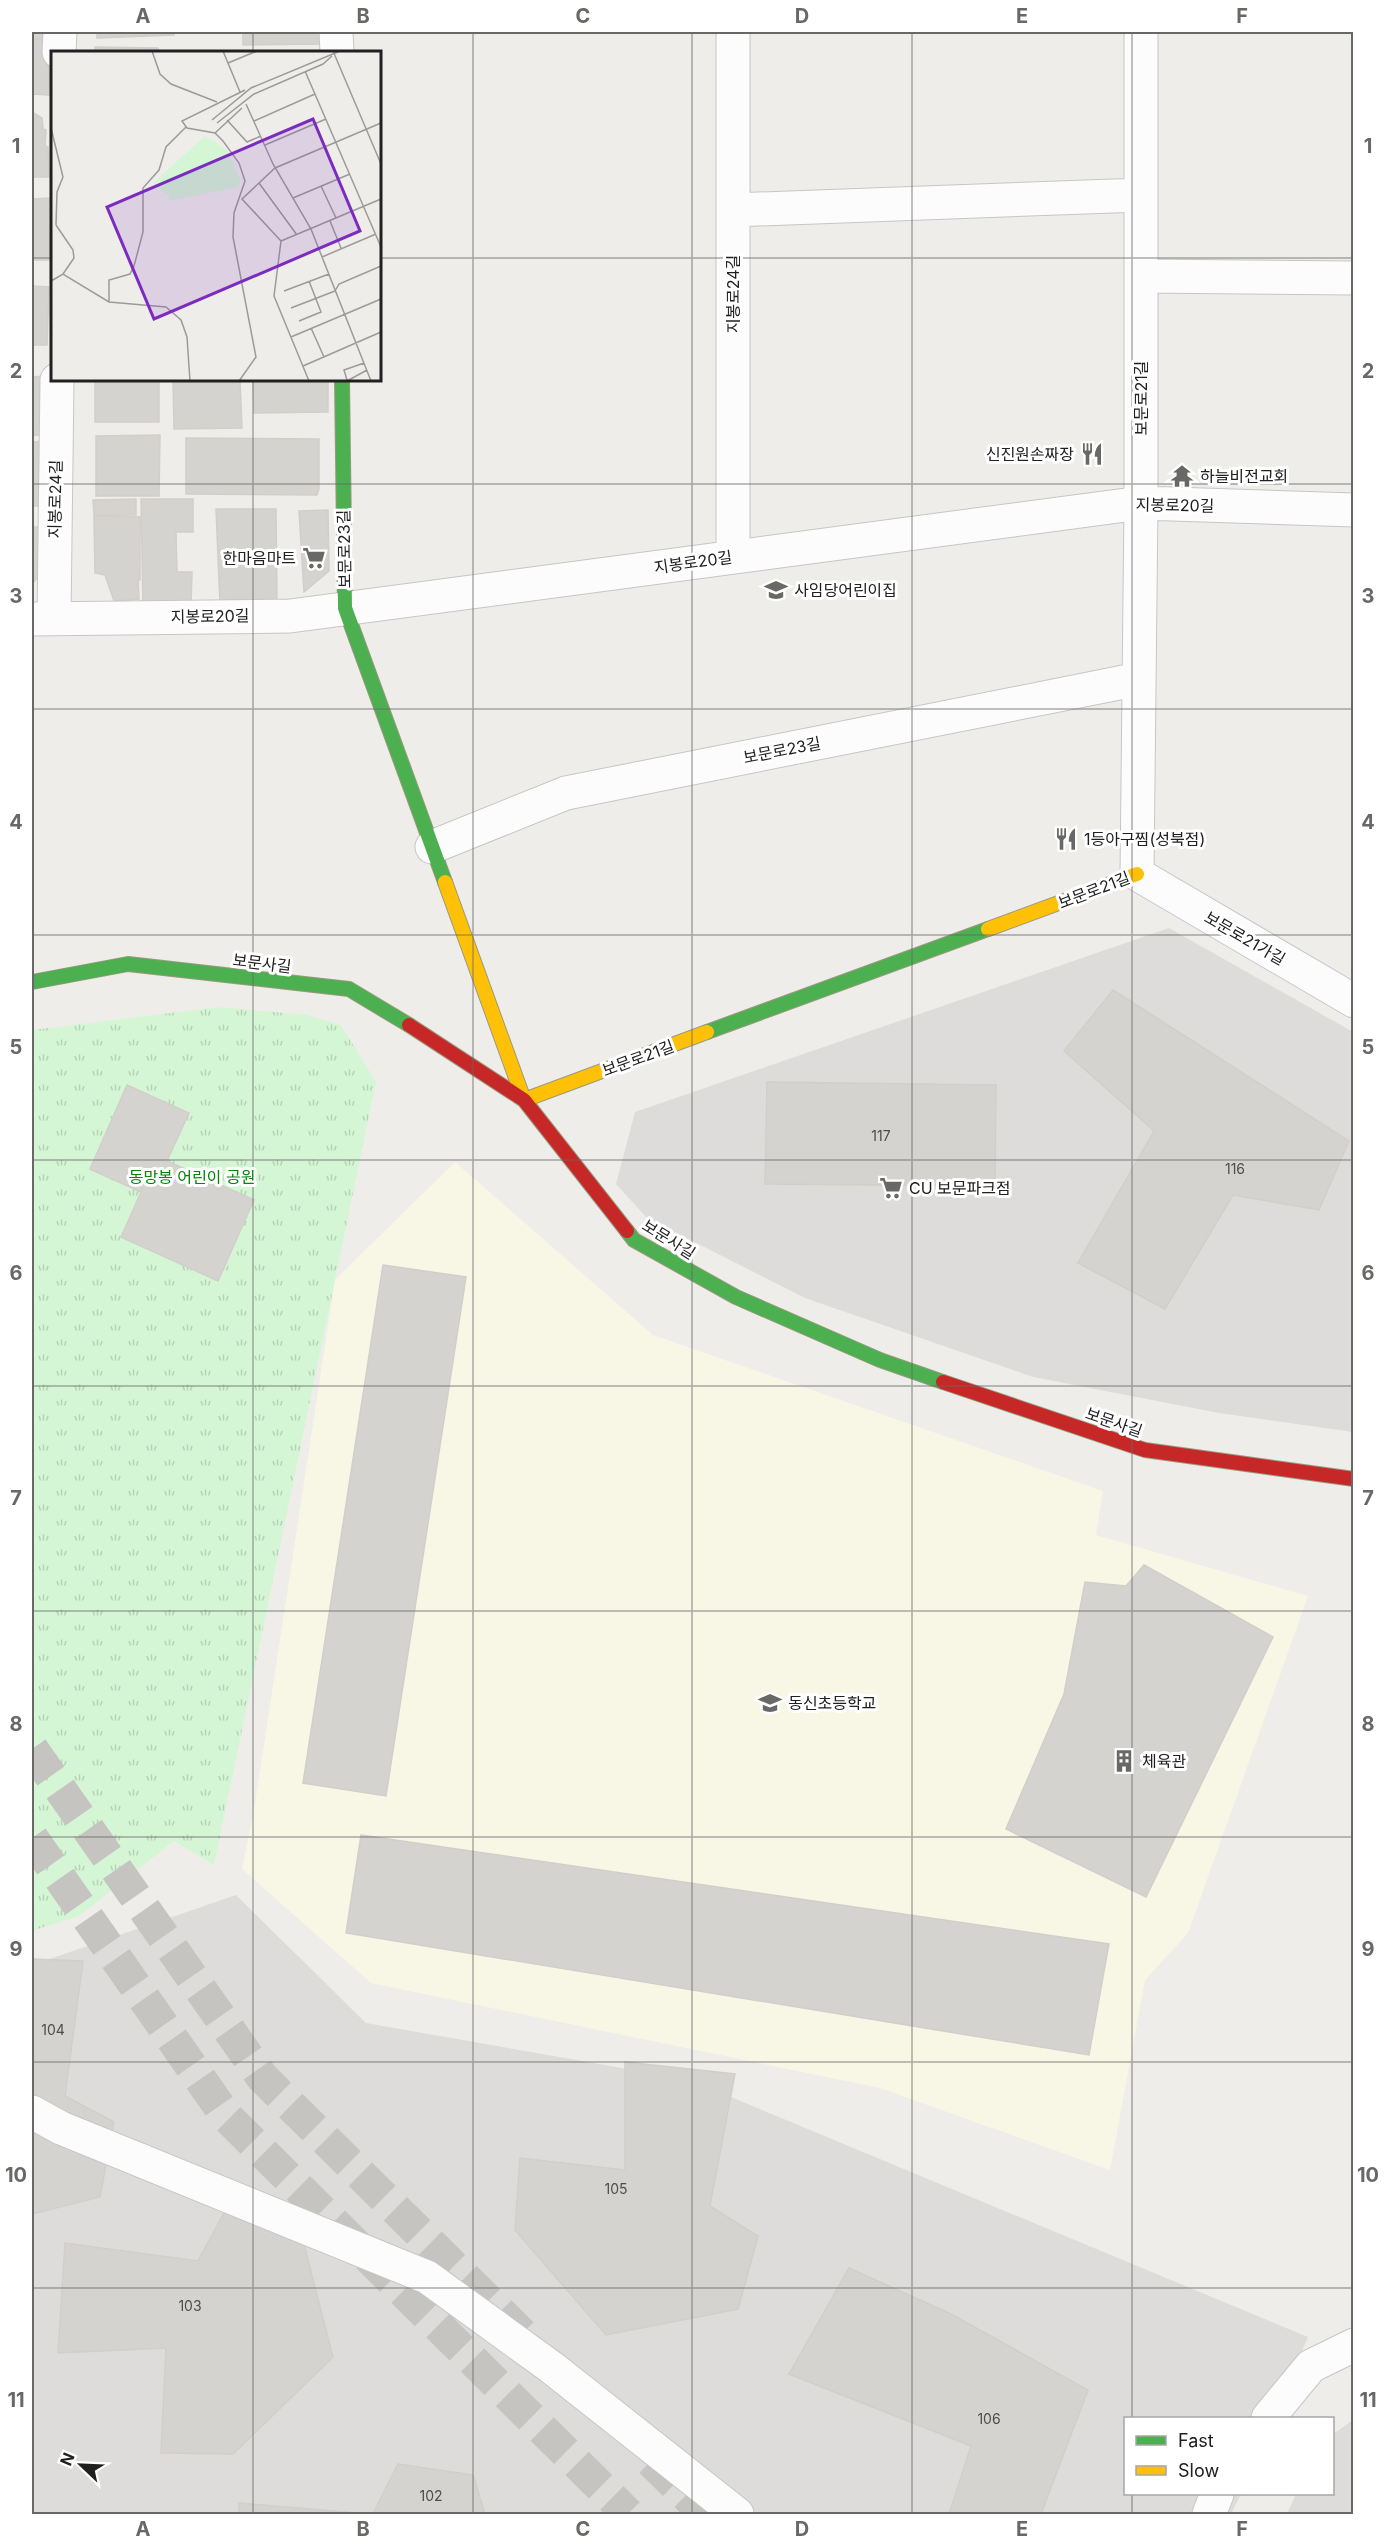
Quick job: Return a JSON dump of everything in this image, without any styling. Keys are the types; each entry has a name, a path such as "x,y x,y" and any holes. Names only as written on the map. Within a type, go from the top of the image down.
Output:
{"street":[{"path":"59,51 60,32"},
{"path":"336,32 337,51"},
{"name":"지봉로24길","path":"733,32 733,556"},
{"name":"보문로21길","path":"524,1100 1137,874 1141,503 1141,32"},
{"path":"733,210 1141,195"},
{"path":"1141,276 1353,278"},
{"name":"지봉로24길","path":"43,618 57,381"},
{"name":"보문로23길","path":"342,381 345,608 524,1100"},
{"name":"지봉로20길","path":"43,618 290,616 1141,503 1353,510"},
{"name":"보문로23길","path":"432,847 566,793 1139,679"},
{"name":"보문로21가길","path":"1137,874 1353,1001"},
{"name":"보문사길","path":"32,982 128,964 349,989 437,1042 524,1100 634,1240 735,1297 880,1360 1144,1450 1353,1479"},
{"path":"32,2112 61,2128 427,2277 551,2367 737,2514"},
{"path":"1269,2417 1311,2366 1353,2345"},
{"path":"1209,2514 1216,2495"}],"shaded area":[{"path":"1169,928 1353,1032 1353,1432 1219,1413 1033,1377 805,1298 647,1218 616,1184 635,1112"},
{"name":"동신초등학교","path":"455,1162 653,1335 1103,1491 1096,1535 1308,1596 1188,1933 1145,1980 1110,2170 880,2088 371,1983 242,1869 254,1810 335,1280"},
{"path":"236,1895 366,2023 690,2080 1308,2337 1273,2417 1124,2417 1124,2495 1240,2495 1231,2514 32,2514 32,1965"},
{"path":"1353,2420 1353,2514 1287,2514 1296,2495 1334,2495 1334,2433"}],"green space":[{"name":"동망봉 어린이 공원","path":"219,1007 307,1015 341,1025 376,1082 214,1865 174,1841 79,1916 32,1931 32,1030"}],"building":[{"path":"32,32 43,32 44,38 32,39"},
{"path":"97,32 174,32 174,35 97,38"},
{"path":"243,32 325,32 325,44 243,45"},
{"path":"49,39 49,95 32,94 32,40"},
{"path":"95,47 158,48 158,51 95,51"},
{"path":"32,112 42,118 43,127 41,128 46,130 45,146 48,147 49,177 32,177"},
{"path":"51,198 50,260 32,260 32,199"},
{"path":"32,286 49,287 47,345 32,345"},
{"path":"46,376 48,436 32,435 32,377"},
{"path":"95,381 159,381 159,422 95,422"},
{"path":"173,381 240,381 242,428 174,429"},
{"path":"253,381 328,381 328,412 254,413"},
{"path":"160,435 159,496 96,496 96,436"},
{"path":"186,438 319,439 317,495 186,494"},
{"path":"47,441 49,506 32,506 32,442"},
{"path":"136,499 136,515 94,515 93,500"},
{"path":"141,499 193,499 193,532 176,532 177,572 192,572 191,604 143,604"},
{"path":"216,509 276,509 277,603 220,605"},
{"path":"328,510 329,571 304,592 299,511"},
{"path":"94,516 140,517 139,599 114,601 105,575 95,573"},
{"path":"32,527 48,527 47,566 32,584"},
{"path":"1113,990 1349,1141 1319,1210 1233,1195 1165,1309 1078,1263 1154,1131 1064,1051"},
{"path":"767,1082 996,1085 995,1186 765,1184"},
{"path":"127,1085 189,1113 167,1161 254,1200 218,1281 121,1237 141,1192 90,1169"},
{"path":"383,1265 466,1277 386,1796 303,1783"},
{"name":"체육관","path":"1144,1565 1273,1637 1146,1897 1006,1829 1064,1694 1085,1582 1126,1586"},
{"path":"361,1835 1109,1944 1089,2055 346,1933"},
{"path":"32,1959 83,1961 65,2096 114,2122 100,2197 32,2214"},
{"path":"625,2062 735,2074 710,2206 758,2236 738,2309 606,2335 515,2230 520,2158 625,2170"},
{"path":"225,2211 299,2225 333,2357 233,2454 161,2453 166,2348 58,2353 65,2243 198,2261"},
{"path":"849,2268 951,2314 1088,2390 1041,2514 949,2514 971,2446 789,2374"},
{"path":"398,2464 473,2475 485,2514 373,2514"},
{"path":"239,2503 369,2514 239,2514"}],"tunnel":[{"path":"32,1749 262,2077 522,2334"},
{"path":"32,1838 226,2116 628,2514"},
{"path":"651,2461 705,2514"}],"traffic: fast":[{"path":"342,381 345,608 445,882"},
{"path":"707,1032 988,929"},
{"path":"32,982 128,964 349,989 409,1025"},
{"path":"627,1231 634,1240 736,1297 880,1360 943,1382"}],"traffic: slow":[{"path":"988,929 1137,874"},
{"path":"445,882 524,1100 707,1032"}],"traffic: jam":[{"path":"409,1025 524,1100 627,1231"},
{"path":"943,1382 1145,1450 1354,1479"}],"place":[{"name":"신진원손짜장","path":"1092,454"},
{"name":"하늘비전교회","path":"1182,476"},
{"name":"한마음마트","path":"314,558"},
{"name":"사임당어린이집","path":"776,590"},
{"name":"1등아구찜(성북점)","path":"1066,839"},
{"name":"CU 보문파크점","path":"891,1188"},
{"name":"동신초등학교","path":"770,1703"},
{"name":"체육관","path":"1124,1761"}]}
